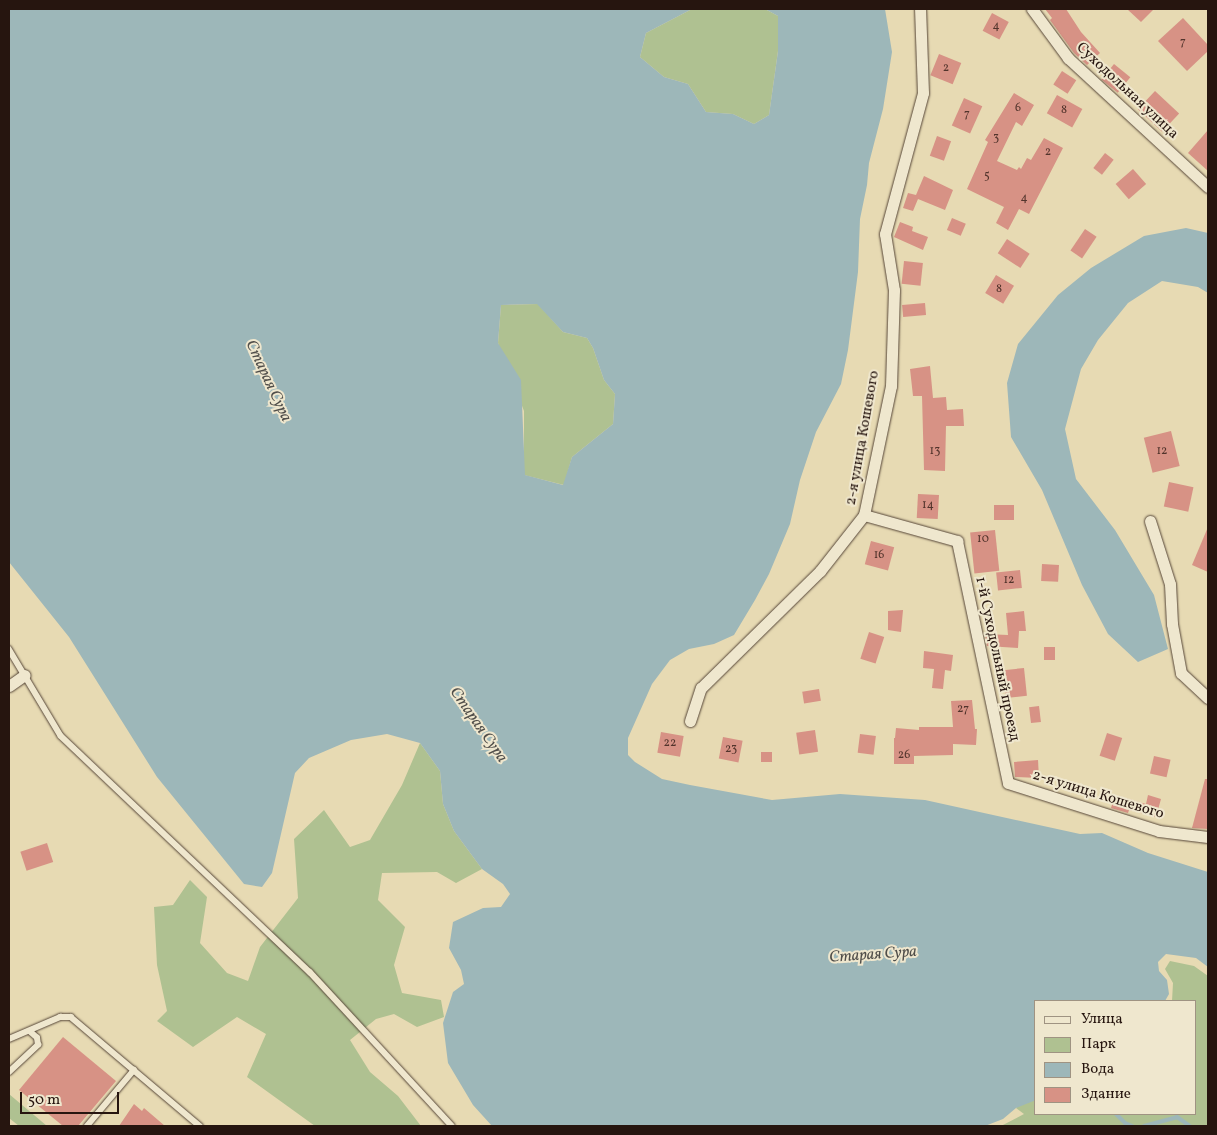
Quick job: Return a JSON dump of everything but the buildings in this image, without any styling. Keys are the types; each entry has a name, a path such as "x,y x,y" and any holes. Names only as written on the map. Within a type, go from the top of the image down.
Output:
{"street":[{"name":"2-я улица Кошевого","path":"690,721 701,688 820,571 864,515 891,386 894,290 885,234 923,93 920,9"},
{"name":"Суходольная улица","path":"1032,9 1068,58 1208,187"},
{"name":"1-й Суходольный проезд","path":"864,515 957,541 1008,783"},
{"path":"1150,521 1170,584 1172,624 1181,672 1208,698"},
{"path":"9,686 24,675"},
{"name":"2-я улица Кошевого","path":"1008,783 1159,831 1208,837"}],"lane":[{"path":"9,649 61,736 310,972 452,1126"},
{"path":"9,1039 30,1032 60,1017 71,1017 200,1126"},
{"path":"9,1072 38,1045 37,1038 30,1032"},
{"path":"87,1126 134,1070"}],"green space":[{"path":"692,9 765,9 778,16 778,51 769,115 754,124 733,114 706,112 688,84 664,77 640,57 646,33"},
{"path":"538,304 563,332 587,338 593,348 604,380 615,394 613,424 572,457 564,485 524,475 524,411 498,343 501,305"},
{"path":"420,743 440,771 443,804 454,831 482,869 456,883 437,872 382,873 378,900 405,927 394,965 402,993 441,1000 444,1017 417,1027 394,1014 376,1019 350,1040 370,1072 398,1096 421,1126 315,1126 247,1077 266,1034 237,1017 193,1047 157,1021 167,1011 157,965 154,907 173,905 190,880 207,897 200,943 227,973 248,981 260,947 298,898 294,839 324,810 350,847 370,840 402,785"},
{"path":"1170,961 1194,966 1208,976 1208,1126 1001,1126 1024,1114 1016,1108 1034,1089 1034,1115 1197,1115 1197,1000 1172,1000 1173,983 1165,969"},
{"path":"9,1094 47,1126 19,1126 9,1118"}],"water":[{"name":"Старая Сура","path":"9,9 692,9 646,33 640,57 664,77 688,84 706,112 733,114 754,124 769,115 778,51 778,16 765,9 885,9 892,52 883,109 869,163 867,185 860,219 858,272 848,350 841,384 816,432 800,480 790,524 769,574 755,600 734,635 714,644 689,649 670,660 652,684 628,738 628,755 635,762 662,779 772,800 840,794 925,800 1080,834 1102,833 1148,853 1208,872 1208,967 1196,958 1166,954 1158,962 1159,971 1167,980 1169,994 1166,1000 1034,1000 1034,1101 1016,1108 1003,1119 985,1126 492,1126 473,1105 448,1063 443,1023 453,992 464,984 461,970 449,948 453,922 483,908 501,907 510,894 503,884 482,869 454,831 443,804 440,771 420,743 387,734 351,740 309,758 295,773 272,873 262,887 244,884 157,777 69,637 9,562","holes":["537,304 563,332 587,338 593,348 604,380 615,394 613,424 572,457 563,485 525,475 521,380 498,343 501,305"]},
{"path":"1186,228 1208,233 1208,293 1198,287 1162,281 1128,303 1098,340 1081,369 1065,429 1076,479 1115,530 1154,595 1168,649 1138,662 1108,634 1082,585 1042,490 1011,437 1007,383 1018,344 1058,295 1091,268 1144,236"}],"waterway":[{"path":"1117,1115 1125,1123 1132,1126"},
{"path":"1144,1126 1177,1117 1190,1126"}]}
